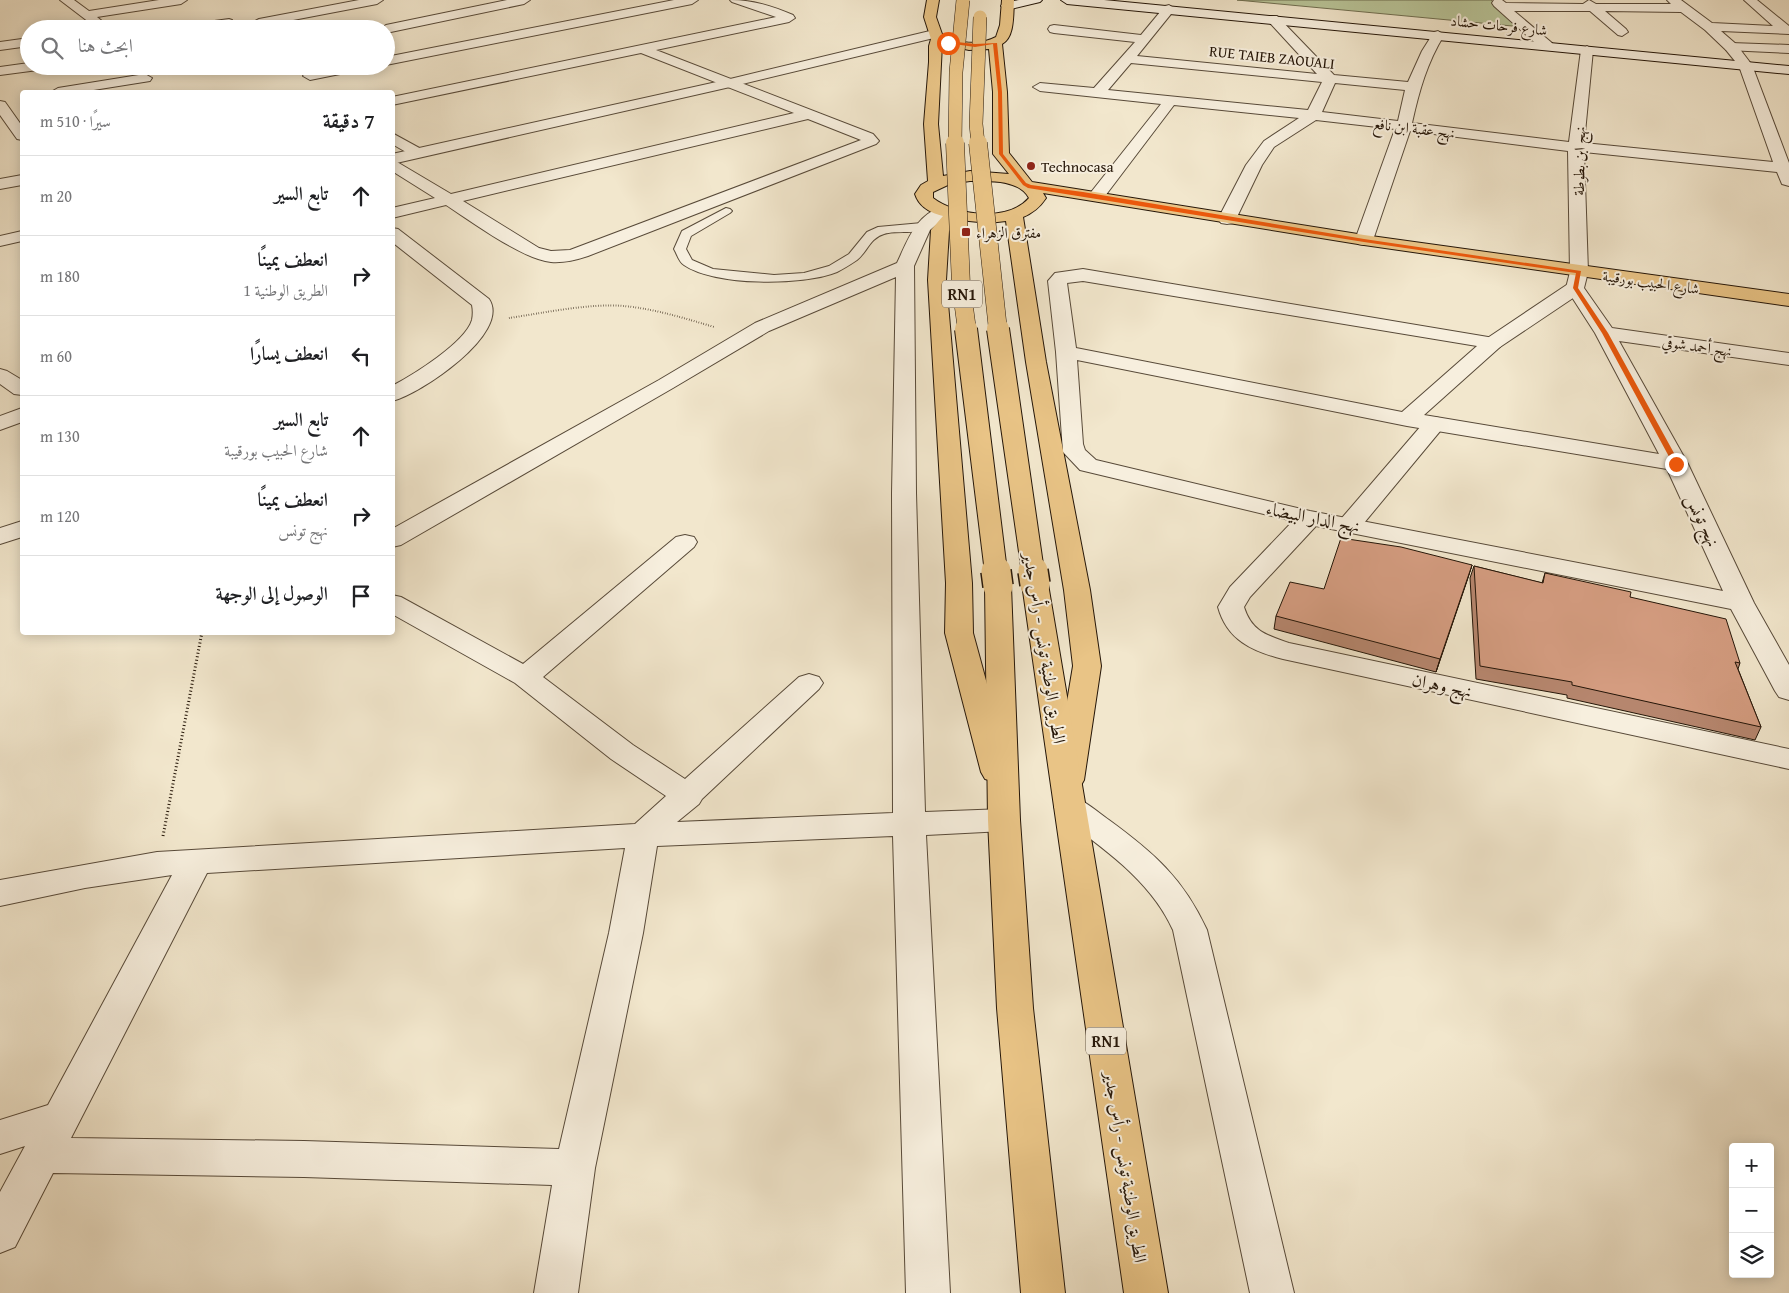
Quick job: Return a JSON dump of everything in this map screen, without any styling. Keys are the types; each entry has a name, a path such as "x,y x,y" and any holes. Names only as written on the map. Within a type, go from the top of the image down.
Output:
{"main road":[{"path":"930,0 930,17 936,36 931,124 936,183"},
{"name":"الطريق الوطنية تونس - رأس جدير","path":"963,0 956,72 954,124 960,276 998,586 1004,809 1016,1008 1043,1293"},
{"name":"الطريق الوطنية تونس - رأس جدير","path":"981,0 978,34 976,124 1000,352 1146,1293"},
{"path":"936,36 948,43 964,45 995,43 1002,39 1004,34 1008,3"},
{"path":"995,43 1000,92 1001,154 1027,185 1036,192 1038,198 1035,204 1021,212"},
{"path":"1004,809 959,633 958,573 936,280 940,230 939,218 924,197 929,187 936,183 951,178 984,176 1187,212"},
{"path":"939,218 984,218 1057,207 1097,206 1187,212"},
{"path":"1021,212 1036,362 1088,666 1069,798"},
{"name":"شارع الحبيب بورقيبة","path":"1187,212 1364,240 1577,280 1789,300"}],"street":[{"path":"66,0 94,20"},
{"path":"87,14 180,0"},
{"path":"273,20 377,0"},
{"path":"395,27 524,0"},
{"path":"395,58 692,0"},
{"path":"395,100 789,18 768,9 736,0"},
{"path":"1008,3 1036,0"},
{"name":"شارع فرحات حشاد","path":"1068,0 1789,70"},
{"path":"1585,0 1622,32"},
{"path":"1750,0 1788,30"},
{"path":"1499,4 1595,8 1678,4 1731,47 1745,65 1786,167 1789,185"},
{"path":"1499,4 1547,46"},
{"path":"1098,92 1169,9"},
{"path":"1227,218 1254,165 1269,144 1313,115 1330,78 1273,19"},
{"path":"1709,28 1788,30"},
{"path":"1054,29 1143,39"},
{"path":"1364,240 1404,126 1413,87 1428,51 1438,35"},
{"path":"395,158 936,36"},
{"path":"0,46 20,43"},
{"path":"1731,47 1789,49"},
{"path":"395,166 539,255 554,257 573,255 871,141 868,137 643,49"},
{"name":"نهج ابن بطوطة","path":"1577,280 1576,147 1587,50"},
{"name":"RUE TAIEB ZAOUALI","path":"1128,59 1413,87"},
{"path":"395,62 409,68"},
{"path":"0,71 20,68"},
{"path":"78,90 150,83 143,75"},
{"path":"310,76 315,75"},
{"path":"310,76 324,87"},
{"path":"434,80 451,89"},
{"name":"نهج عقبة ابن نافع","path":"1040,87 1313,115 1576,147 1786,167"},
{"path":"15,100 0,104 20,133"},
{"path":"1096,196 1171,100"},
{"path":"395,212 810,114"},
{"path":"395,139 418,153"},
{"path":"0,184 20,180"},
{"path":"395,538 666,384 762,327 904,266 939,218"},
{"path":"395,235 482,303 481,324 464,346 405,389 395,394"},
{"path":"0,241 20,236"},
{"path":"904,266 904,492 909,823 928,1293"},
{"name":"نهج الدار البيضاء","path":"1494,343 1083,275 1062,276 1057,280 1066,352 1072,444 1074,452 1088,465 1310,518 1350,524 1741,603"},
{"path":"1407,419 1494,343 1577,280"},
{"name":"نهج تونس","path":"1577,280 1676,464 1741,603 1789,691"},
{"name":"نهج أحمد شوقي","path":"1605,333 1789,359"},
{"path":"1066,352 1407,419 1676,464"},
{"path":"0,374 20,388"},
{"path":"0,422 20,416"},
{"path":"1350,524 1435,424"},
{"name":"نهج وهران","path":"1310,518 1239,593 1231,607 1233,620 1242,631 1253,639 1283,650 1789,759"},
{"path":"0,537 20,529"},
{"path":"525,677 685,542"},
{"path":"395,605 525,677 622,752 688,796"},
{"path":"556,1293 575,1168 626,933 644,835 809,683"},
{"path":"1069,798 1152,872 1184,913 1192,939 1272,1293"},
{"path":"0,894 84,876 157,864 644,835 707,834 909,823 1004,809"},
{"path":"0,1233 196,862"},
{"path":"0,1137 62,1117"},
{"path":"42,1155 304,1159 575,1168"}],"lane":[{"path":"726,211 686,234 680,249 687,262 710,272 774,279 805,278 833,269 853,257 871,235 882,230 939,218"}],"path":[{"path":"481,324 520,315 622,306 669,313 743,338"},
{"path":"157,864 201,635"}],"green space":[{"path":"1237,0 1491,0 1523,27"}],"building":[{"path":"1341,538 1401,547 1472,565 1440,659 1276,616 1290,582 1324,589"},
{"path":"1474,566 1543,583 1545,573 1631,592 1630,597 1726,619 1740,663 1735,662 1761,727 1572,685 1572,682 1480,666"}],"place":[{"name":"Technocasa","path":"1031,166"},
{"name":"مفترق الزهراء","path":"966,232"}],"route":[{"path":"948,43 964,45 995,43 1000,92 1001,154 1025,184 1030,186 1364,240 1579,272 1576,288 1605,333 1676,464"}]}
